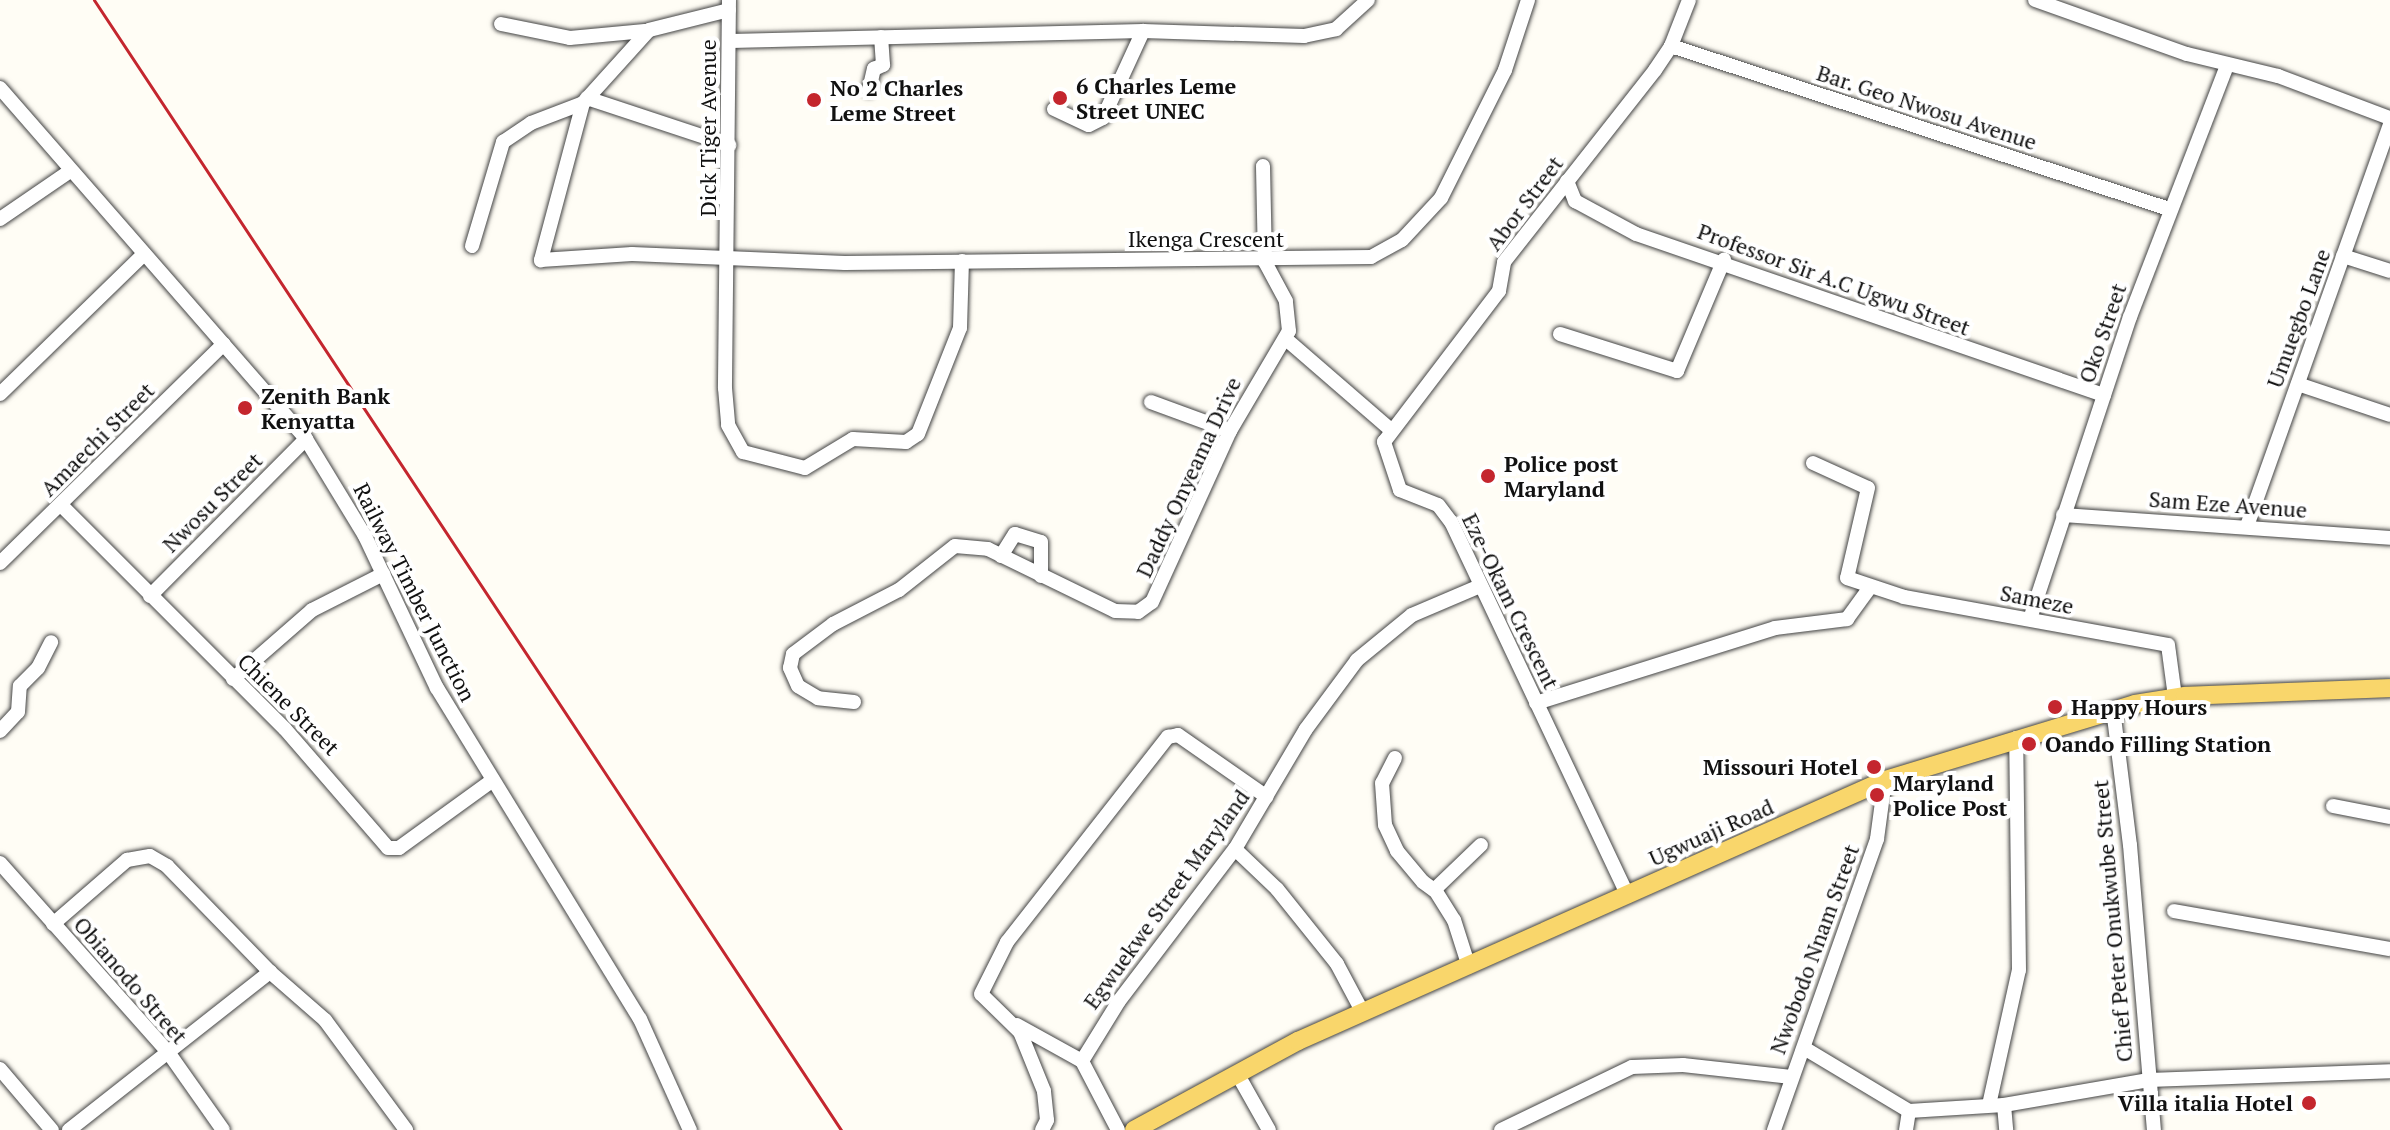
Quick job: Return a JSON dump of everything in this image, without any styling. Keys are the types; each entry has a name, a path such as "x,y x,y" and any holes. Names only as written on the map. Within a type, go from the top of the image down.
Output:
{"main road":[{"name":"Ugwuaji Road","path":"1134,1130 1363,1013 1885,780 2113,709 2175,697 2390,688"}],"street":[{"path":"731,41 1143,31 1317,34 1336,29 1368,0"},
{"name":"Ikenga Crescent","path":"585,101 541,260 632,254 731,256 764,263 1265,262 1371,257 1393,248 1421,222 1460,165 1506,67 1528,0"},
{"name":"Abor Street","path":"1390,429 1499,291 1504,262 1671,46 1689,0"},
{"path":"2035,0 2227,65 2278,76 2390,118"},
{"path":"501,24 570,38 649,30 729,5"},
{"name":"Dick Tiger Avenue","path":"729,5 731,256 728,425 743,452 805,468 853,439 906,442 926,425 960,328 962,261"},
{"path":"472,246 503,142 531,123 585,101 649,30"},
{"path":"1054,109 1089,125 1103,118 1143,31"},
{"path":"869,90 874,69 883,65 881,37"},
{"name":"Bar. Geo Nwosu Avenue","path":"1671,46 2169,209"},
{"name":"Oko Street","path":"2030,619 2169,209 2227,65"},
{"name":"Railway Timber Junction","path":"0,88 306,439 383,574 437,688 640,1019 690,1130"},
{"path":"585,101 729,145"},
{"name":"Umuegbo Lane","path":"2247,526 2390,125"},
{"path":"1263,166 1265,262 1288,308 1286,339 1390,429"},
{"path":"0,219 70,171"},
{"name":"Professor Sir A.C Ugwu Street","path":"1567,181 1575,201 1598,218 1724,260 2020,370 2104,395"},
{"path":"1,390 144,254"},
{"path":"2343,256 2390,271"},
{"path":"1560,334 1677,371 1724,260"},
{"name":"Daddy Onyeama Drive","path":"854,702 818,698 798,686 790,668 793,654 833,624 899,590 955,546 972,544 1115,611 1145,609 1157,594 1230,431 1286,339"},
{"name":"Amaechi Street","path":"0,563 62,506 224,344"},
{"path":"2298,384 2390,415"},
{"path":"1151,402 1230,431"},
{"name":"Eze-Okam Crescent","path":"1390,429 1384,442 1393,480 1400,490 1438,505 1628,896"},
{"name":"Nwosu Street","path":"150,596 306,439"},
{"name":"Sameze","path":"1813,463 1868,488 1847,578 1869,589 2168,645 2175,697"},
{"name":"Chiene Street","path":"62,506 332,779 388,848 399,848 493,780"},
{"name":"Sam Eze Avenue","path":"2063,515 2390,538"},
{"path":"1001,556 1015,534 1041,542 1041,576"},
{"path":"233,679 319,606 383,574"},
{"name":"Egwuekwe Street Maryland","path":"1082,1061 1141,968 1235,849 1306,729 1364,653 1412,615 1480,586"},
{"path":"1536,703 1745,636 1847,619 1869,589"},
{"path":"0,731 18,712 20,686 38,668 51,642"},
{"name":"Chief Peter Onukwube Street","path":"2113,709 2130,845 2154,1130"},
{"path":"1118,1130 1082,1061 1017,1025 981,994 1007,942 1168,737 1178,735 1267,797"},
{"path":"2006,1130 1996,1105 2019,970 2016,738"},
{"path":"1395,758 1382,783 1387,832 1406,864 1435,890 1450,912 1469,967"},
{"name":"Nwobodo Nnam Street","path":"1774,1130 1877,839 1885,780"},
{"path":"2333,806 2390,817"},
{"path":"1435,890 1481,845"},
{"path":"1235,849 1277,889 1337,964 1363,1013"},
{"path":"53,924 127,860 150,856 167,866 270,972 325,1020 406,1130"},
{"name":"Obianodo Street","path":"0,863 168,1052 223,1130"},
{"path":"2174,911 2390,949"},
{"path":"69,1130 270,972"},
{"path":"1017,1025 1044,1091 1047,1120 1042,1130"},
{"path":"1804,1048 1909,1111 1996,1105 2149,1080 2390,1071"},
{"path":"1501,1130 1632,1067 1683,1065 1791,1077"},
{"path":"0,1069 52,1130"},
{"path":"1238,1075 1269,1130"},
{"path":"1906,1130 1909,1111"}],"railway":[{"path":"94,0 841,1130"}],"place":[{"name":"6 Charles Leme Street UNEC","path":"1060,98"},
{"name":"No 2 Charles Leme Street","path":"814,100"},
{"name":"Zenith Bank Kenyatta","path":"245,408"},
{"name":"Police post Maryland","path":"1488,476"},
{"name":"Happy Hours","path":"2055,707"},
{"name":"Oando Filling Station","path":"2029,744"},
{"name":"Missouri Hotel","path":"1874,767"},
{"name":"Maryland Police Post","path":"1877,795"},
{"name":"Villa italia Hotel","path":"2309,1103"}]}
